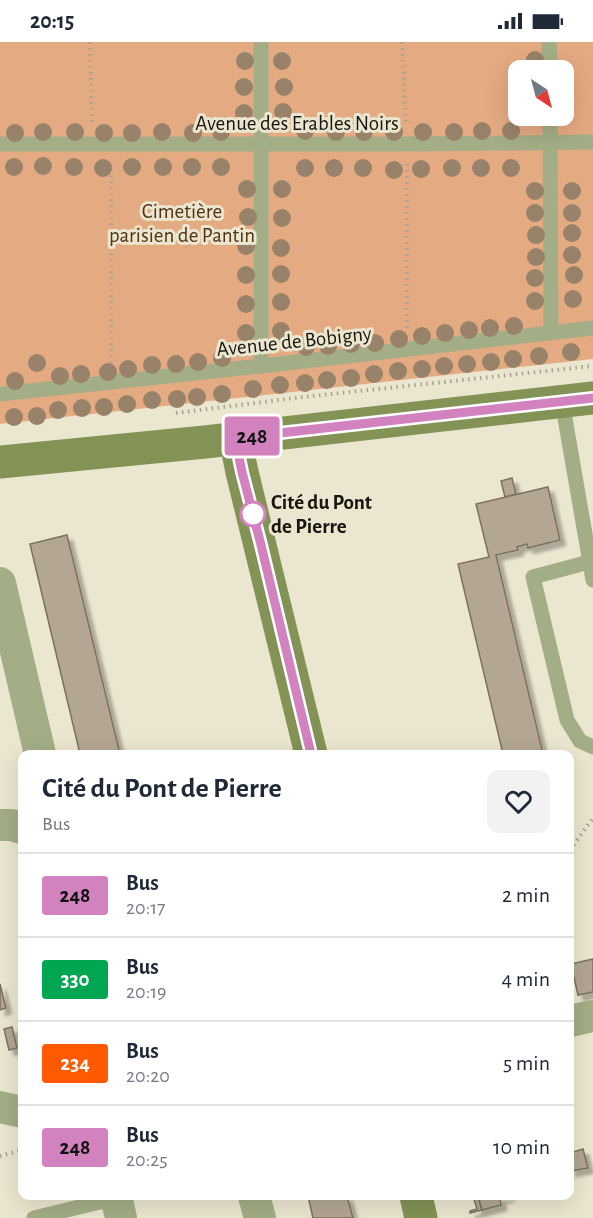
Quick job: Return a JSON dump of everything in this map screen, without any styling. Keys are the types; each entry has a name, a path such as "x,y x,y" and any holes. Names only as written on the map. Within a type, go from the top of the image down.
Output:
{"main road":[{"path":"0,462 577,400"},
{"path":"235,438 310,750"},
{"path":"417,1200 421,1218"}],"street":[{"path":"1,590 6,631 39,750"},
{"path":"0,825 18,827"},
{"path":"574,1020 593,1016"},
{"path":"0,1107 18,1111"},
{"path":"255,1200 260,1218"}],"lane":[{"path":"261,42 261,366"},
{"path":"549,42 550,60"},
{"path":"550,126 551,333"},
{"name":"Avenue des Erables Noirs","path":"0,144 593,142"},
{"name":"Avenue de Bobigny","path":"0,394 593,328"},
{"path":"577,400 593,580"},
{"path":"590,562 532,577 567,720 580,741 593,747"},
{"path":"34,1218 118,1204"}],"path":[{"path":"90,42 92,143"},
{"path":"402,42 406,144 408,350"},
{"path":"111,143 111,382"},
{"path":"168,414 593,366"},
{"path":"574,844 593,818"},
{"path":"0,1156 18,1151"}],"green space":[{"name":"Cimetière parisien de Pantin","path":"0,42 593,42 593,359 0,424"}],"building":[{"path":"512,478 516,494 505,497 501,481"},
{"path":"548,487 560,540 528,548 527,544 517,547 518,550 496,555 542,750 502,750 458,564 489,557 476,504"},
{"path":"67,535 119,750 79,750 30,544"},
{"path":"593,959 593,992 578,995 574,963"},
{"path":"0,984 6,1008 0,1010"},
{"path":"12,1027 17,1048 9,1050 4,1029"},
{"path":"583,1149 588,1168 574,1170 574,1152"},
{"path":"309,1200 348,1200 353,1218 313,1218"},
{"path":"474,1200 479,1200 482,1210 470,1213 477,1209"},
{"path":"479,1200 500,1200 501,1205 482,1210"}],"bus line":[{"name":"248","path":"310,750 235,438 593,398"}],"place":[{"name":"Cité du Pont de Pierre","path":"253,514"}]}
